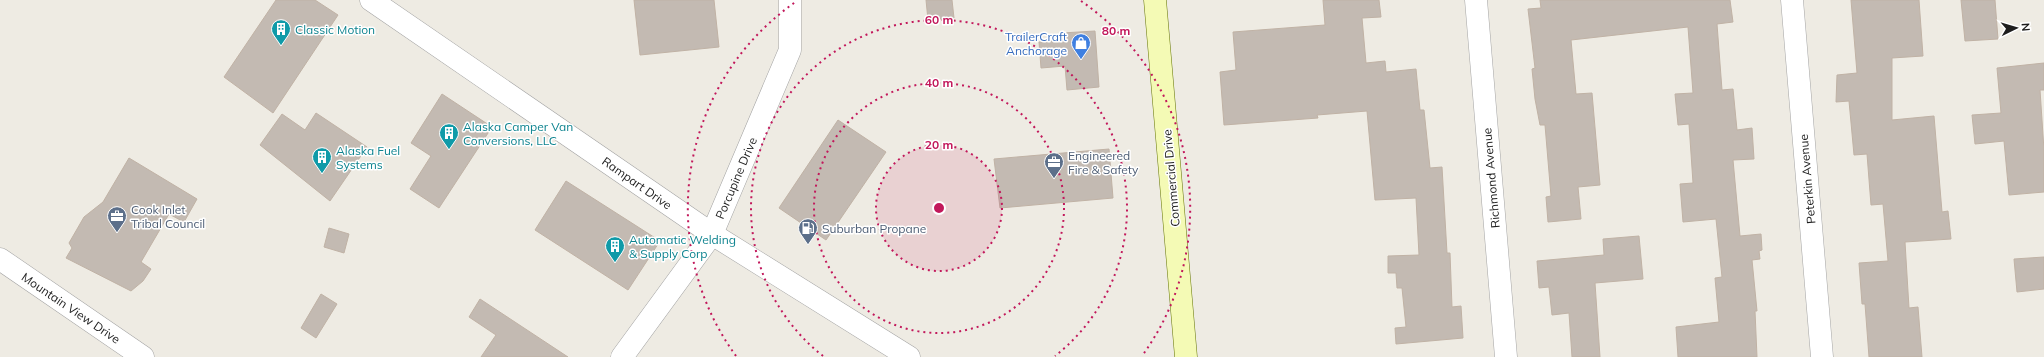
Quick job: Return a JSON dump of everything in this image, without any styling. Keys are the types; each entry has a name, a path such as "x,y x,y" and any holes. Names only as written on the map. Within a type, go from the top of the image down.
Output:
{"main road":[{"name":"Commercial Drive","path":"1155,0 1186,357"}],"street":[{"name":"Rampart Drive","path":"371,0 712,234 909,357"},
{"name":"Porcupine Drive","path":"622,357 712,234 790,50 790,0"},
{"name":"Richmond Avenue","path":"1476,0 1506,357"},
{"name":"Peterkin Avenue","path":"1792,0 1822,357"},
{"name":"Mountain View Drive","path":"0,259 143,357"}],"building":[{"name":"Classic Motion","path":"276,0 315,0 338,15 273,113 224,77"},
{"path":"634,0 714,0 719,47 640,55"},
{"path":"926,0 952,0 954,18 928,20"},
{"path":"1323,0 1379,0 1381,17 1362,18 1366,63 1385,61 1386,72 1416,69 1420,110 1424,110 1430,168 1442,167 1447,253 1450,253 1452,307 1461,306 1463,338 1396,344 1395,328 1406,327 1402,288 1397,288 1396,273 1388,273 1388,256 1419,255 1416,198 1375,200 1367,111 1317,115 1318,118 1224,125 1220,72 1236,70 1233,32 1325,25"},
{"path":"1540,0 1730,0 1733,22 1717,24 1722,90 1733,89 1737,130 1752,128 1754,159 1733,160 1740,236 1761,234 1762,250 1759,251 1760,259 1752,260 1757,311 1755,311 1757,357 1678,357 1676,327 1719,322 1715,278 1722,277 1716,219 1683,222 1680,184 1693,183 1689,124 1678,125 1675,94 1693,93 1688,27 1571,40 1576,94 1592,93 1600,185 1578,187 1581,219 1548,222 1546,197 1551,196 1545,125 1540,125 1535,99 1532,69 1535,68 1528,9 1541,8"},
{"path":"1851,0 1919,0 1923,56 1892,58 1892,120 1934,116 1942,212 1948,211 1951,239 1905,242 1909,308 1918,307 1922,357 1869,357 1865,304 1862,304 1859,263 1888,261 1883,204 1871,205 1867,154 1854,155 1849,101 1836,102 1837,75 1857,73"},
{"path":"1961,0 1995,0 1998,39 1965,41"},
{"name":"TrailerCraft Anchorage","path":"1095,31 1099,87 1067,90 1065,66 1041,68 1039,42 1063,40 1062,33"},
{"path":"2044,63 2044,90 2040,90 2044,150 2044,192 2009,195 2004,141 1975,144 1972,115 2001,113 1997,68"},
{"name":"Alaska Camper Van Conversions, LLC","path":"442,94 492,127 439,208 410,189 431,156 411,143"},
{"name":"Alaska Fuel Systems","path":"316,113 367,147 330,201 260,145 282,114 305,130"},
{"path":"838,120 886,152 826,240 779,208"},
{"name":"Engineered Fire & Safety","path":"1109,149 1113,198 1000,208 994,159"},
{"name":"Cook Inlet Tribal Council","path":"129,158 197,199 184,222 169,214 141,262 151,269 143,281 131,291 66,258 72,248 69,243 84,217 103,202"},
{"name":"Automatic Welding & Supply Corp","path":"566,181 660,241 628,290 535,230"},
{"path":"329,228 349,234 344,253 324,247"},
{"path":"1639,236 1643,279 1595,283 1600,357 1572,357 1569,313 1552,315 1549,287 1539,288 1537,261 1604,255 1603,239"},
{"path":"2044,257 2044,289 2017,292 2014,259"},
{"path":"321,294 337,304 316,338 301,328"},
{"path":"480,299 568,357 481,357 496,335 469,317"}],"place":[{"name":"Classic Motion","path":"281,46"},
{"name":"TrailerCraft Anchorage","path":"1081,60"},
{"name":"Alaska Camper Van Conversions, LLC","path":"449,150"},
{"name":"Alaska Fuel Systems","path":"322,174"},
{"name":"Engineered Fire & Safety","path":"1054,179"},
{"name":"Cook Inlet Tribal Council","path":"117,233"},
{"name":"Suburban Propane","path":"808,245"},
{"name":"Automatic Welding & Supply Corp","path":"615,263"}]}
